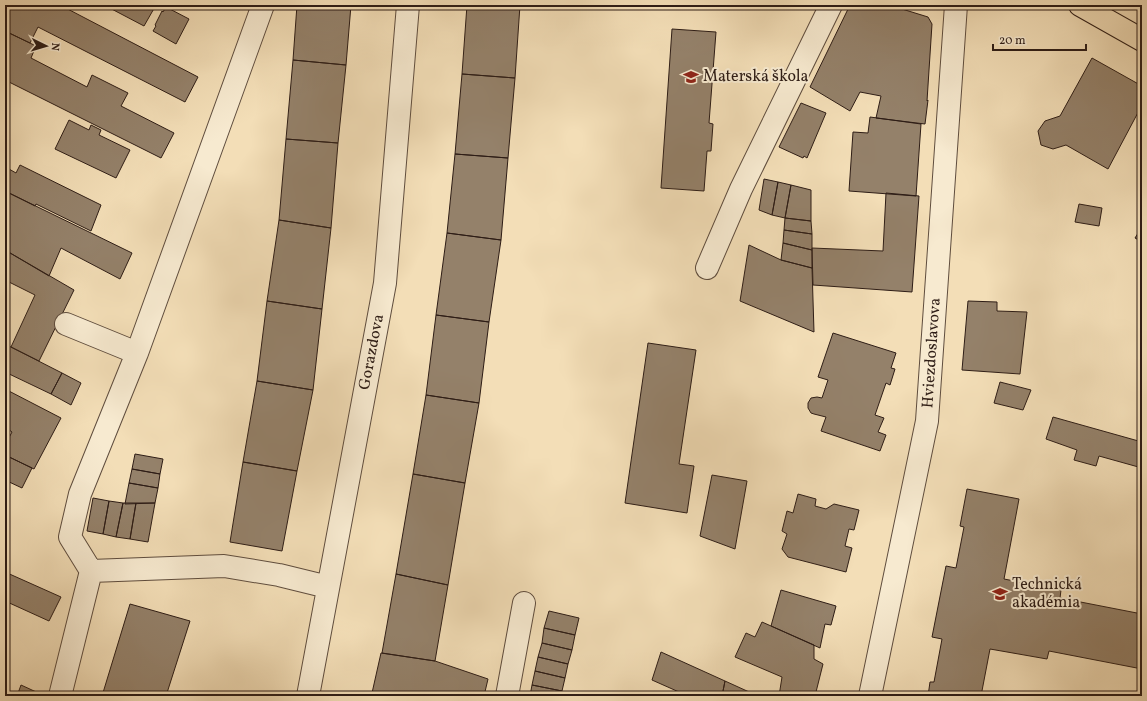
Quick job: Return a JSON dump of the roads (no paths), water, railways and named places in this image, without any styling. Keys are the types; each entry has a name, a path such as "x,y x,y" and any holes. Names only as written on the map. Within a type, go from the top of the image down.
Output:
{"main road":[{"path":"1080,5 1142,40"}],"street":[{"path":"60,696 90,571 70,537 80,494 137,353 263,5"},
{"name":"Gorazdova","path":"308,696 385,283 408,5"},
{"path":"707,268 741,189 831,5"},
{"name":"Hviezdoslavova","path":"870,696 927,421 956,5"},
{"path":"66,324 137,353"},
{"path":"90,571 224,566 279,575 328,586"},
{"path":"507,696 524,603"}],"place":[{"name":"Materská škola","path":"691,77"},
{"name":"Technická akadémia","path":"1000,594"}]}
